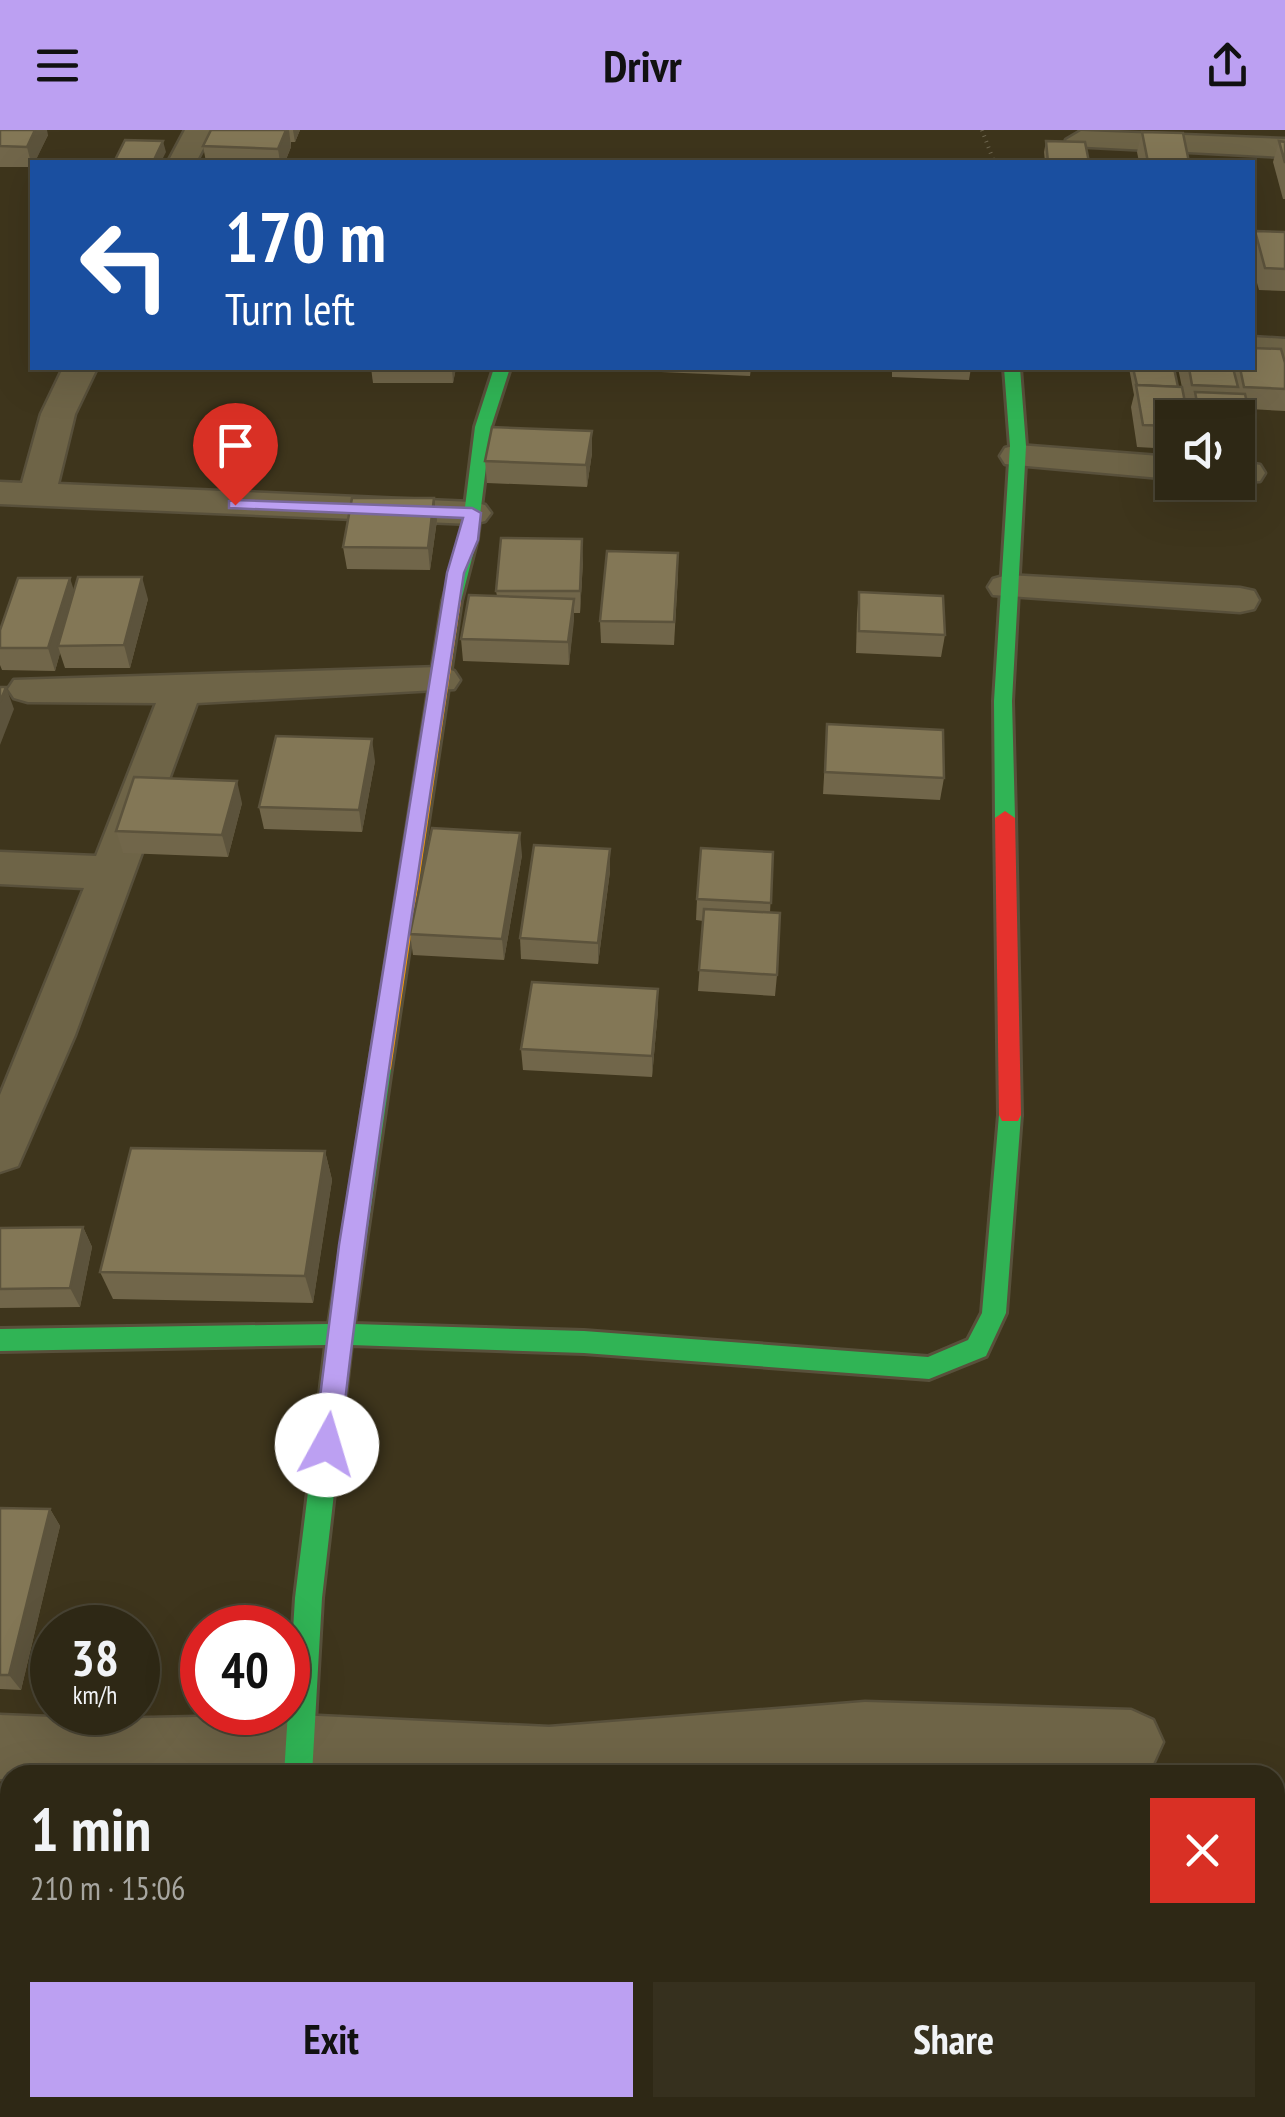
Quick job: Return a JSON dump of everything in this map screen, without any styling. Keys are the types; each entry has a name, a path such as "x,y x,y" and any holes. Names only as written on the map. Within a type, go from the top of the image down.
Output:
{"street":[{"path":"183,160 198,130"},
{"path":"1081,140 1285,148"},
{"path":"1255,347 1285,349"},
{"path":"38,493 58,414 79,370"},
{"path":"298,1761 338,1334 456,573 469,540 484,427 501,370"},
{"path":"0,1340 338,1334 584,1342 929,1368 977,1348 994,1313 1010,1142 1004,701 1007,587 1018,456 1012,370"},
{"path":"1018,456 1155,467"},
{"path":"0,493 472,513"},
{"path":"1007,587 1240,600"},
{"path":"28,689 182,690 440,680"},
{"path":"0,1152 51,1035 182,690"},
{"path":"0,868 112,872"},
{"path":"0,1747 298,1761 549,1759 865,1733 1131,1742"}],"path":[{"path":"982,130 993,160"}],"building":[{"path":"0,130 35,130 27,147 0,146"},
{"path":"211,130 286,130 278,149 203,146"},
{"path":"1142,132 1183,133 1189,160 1148,160"},
{"path":"125,140 163,141 154,160 115,160"},
{"path":"1046,141 1085,142 1089,160 1048,160"},
{"path":"1279,141 1285,142 1285,163"},
{"path":"1255,231 1285,232 1285,269 1265,268"},
{"path":"1255,348 1281,349 1285,389 1244,387 1240,370 1255,370"},
{"path":"1133,370 1174,370 1178,387 1137,385"},
{"path":"1189,370 1234,370 1238,387 1192,385"},
{"path":"1136,385 1182,387 1185,400 1155,400 1155,425 1143,425"},
{"path":"1195,392 1245,394 1246,400 1197,400"},
{"path":"492,427 592,431 586,465 485,461"},
{"path":"352,498 434,498 428,548 343,547"},
{"path":"501,538 582,539 580,591 496,591"},
{"path":"607,551 678,553 674,622 600,621"},
{"path":"78,577 142,577 124,645 58,646"},
{"path":"18,578 70,578 48,648 0,648 0,630"},
{"path":"859,592 943,596 945,635 859,631"},
{"path":"469,595 574,599 568,642 461,639"},
{"path":"827,724 943,730 944,778 825,772"},
{"path":"276,736 372,739 359,810 259,807"},
{"path":"134,777 237,781 222,835 116,831"},
{"path":"432,828 520,833 502,939 410,934"},
{"path":"534,845 610,849 598,943 520,938"},
{"path":"701,848 773,852 771,903 697,899"},
{"path":"704,909 780,913 777,975 699,970"},
{"path":"532,982 658,989 652,1056 521,1049"},
{"path":"131,1148 325,1151 305,1276 100,1272"},
{"path":"83,1227 70,1288 0,1289 0,1228"},
{"path":"0,1508 50,1509 9,1675 0,1675"}],"traffic: fast":[{"path":"452,601 469,539 483,427 501,370"},
{"path":"1005,818 1003,701 1018,446 1012,370"},
{"path":"298,1765 318,1509 380,1069"},
{"path":"0,1340 339,1334 584,1342 929,1368 977,1348 994,1313 1010,1115"}],"traffic: slow":[{"path":"380,1069 452,601"}],"traffic: jam":[{"path":"1005,818 1010,1115"}],"route":[{"path":"235,505 472,513 469,540 456,573 394,962 338,1334 327,1445"}]}
